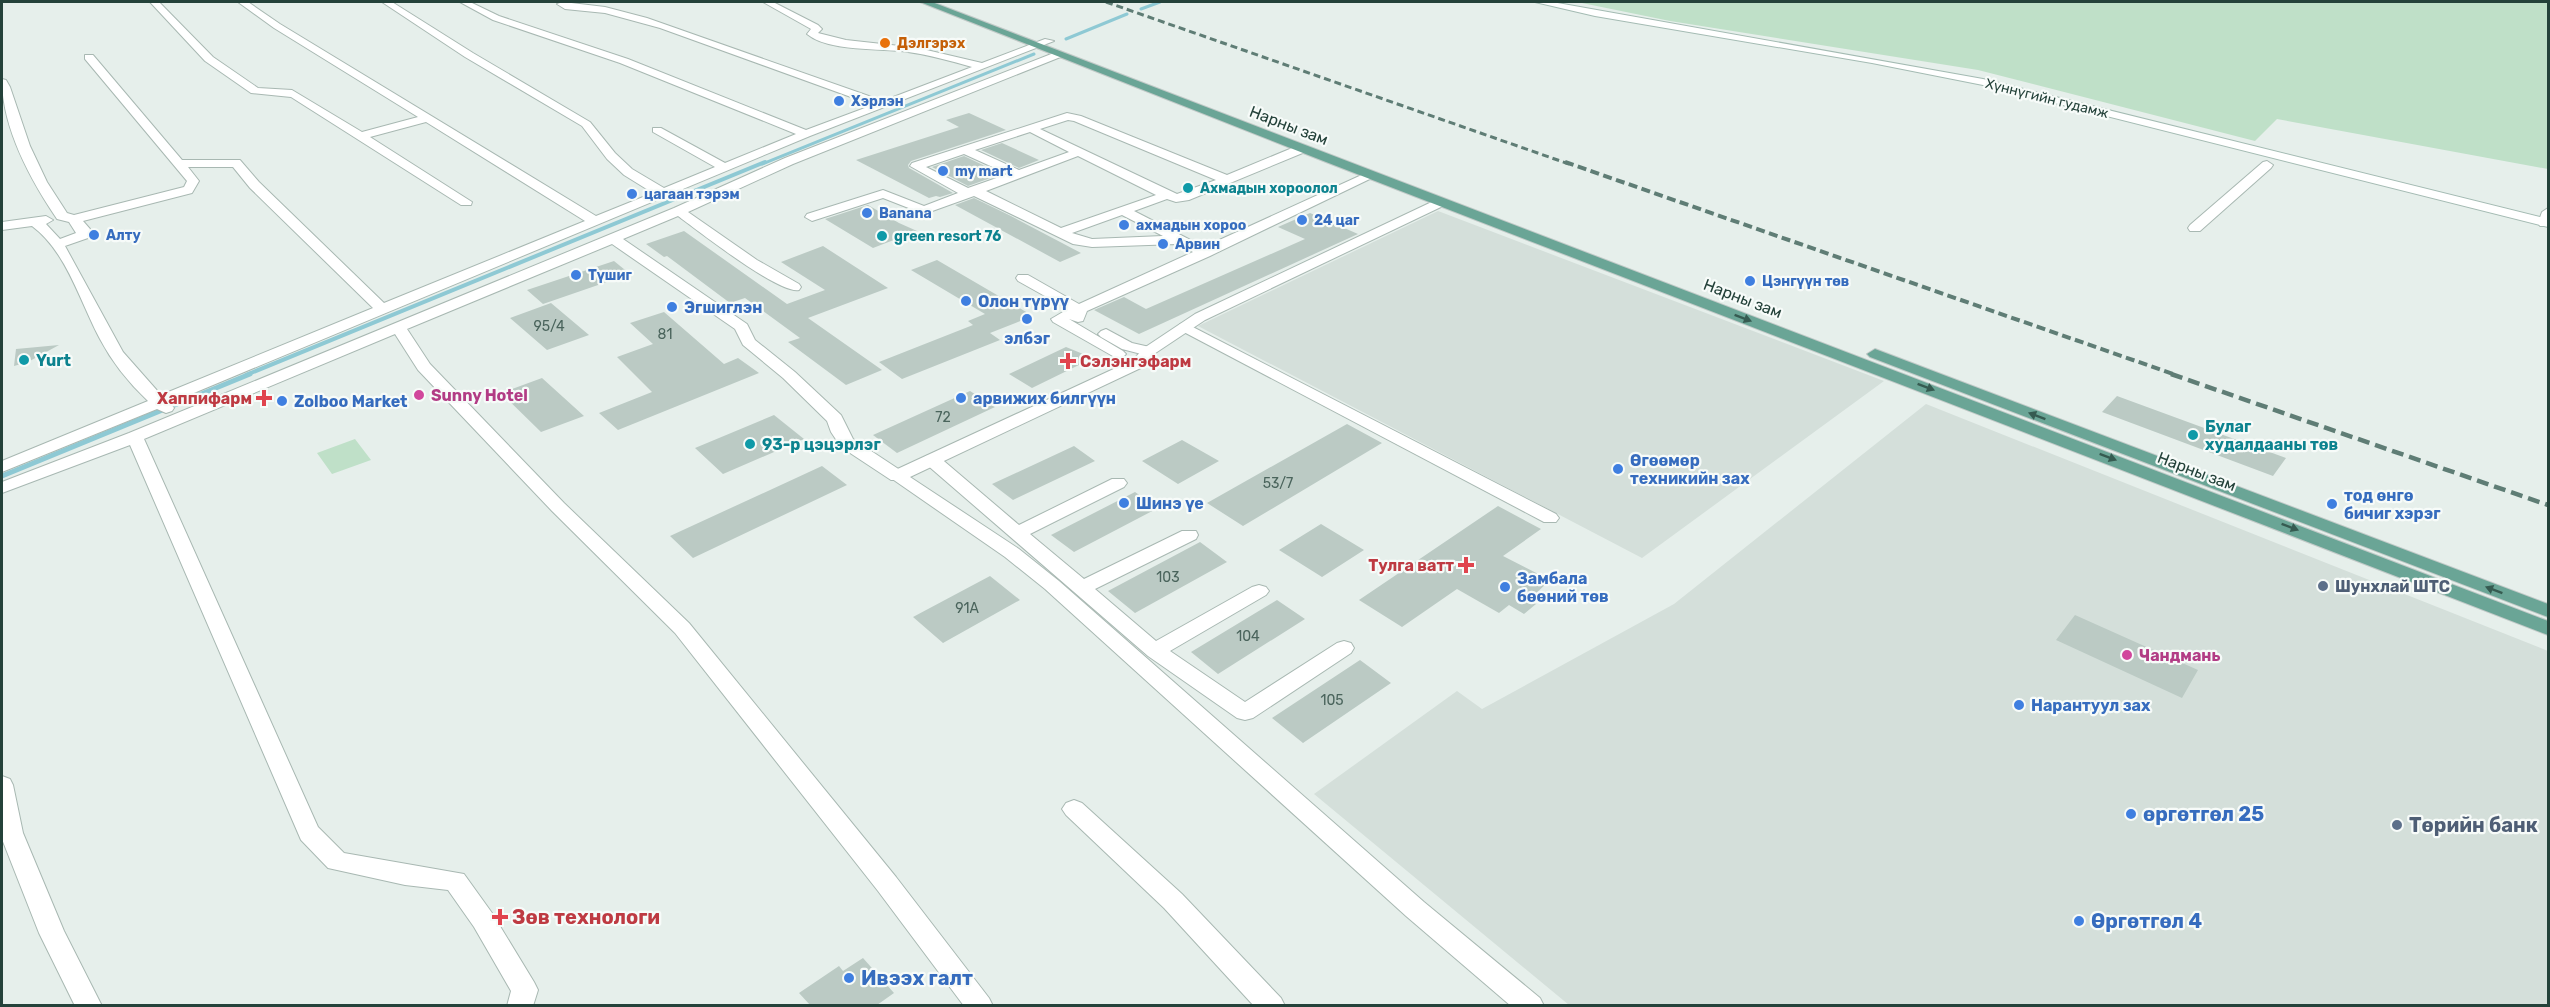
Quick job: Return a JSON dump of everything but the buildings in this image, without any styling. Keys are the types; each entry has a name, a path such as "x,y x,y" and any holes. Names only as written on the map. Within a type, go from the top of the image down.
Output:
{"main road":[{"name":"Нарны зам","path":"925,2 1043,43 2548,611"},
{"name":"Нарны зам","path":"946,2 1043,43 1059,54 1438,203 1921,385 2548,628"}],"street":[{"path":"154,2 209,59 255,91 288,92 466,202"},
{"path":"243,2 277,26 596,222"},
{"path":"386,2 469,56 586,124 611,156 628,172 664,194"},
{"path":"464,2 496,18 614,57 806,134"},
{"path":"566,2 562,4 599,8 676,30 884,105"},
{"path":"766,2 815,27 817,29 812,34 822,38 878,48 931,52 982,66"},
{"name":"Хүннүгийн гудамж","path":"1540,2 1681,30 1904,66 1993,84 2547,219"},
{"path":"2,488 135,437 166,409 382,309 806,134 1043,43"},
{"path":"2,467 398,327 679,211 789,161 1059,54"},
{"path":"2,226 36,224 188,190 192,186 193,181 89,57"},
{"path":"2,81 10,96 13,118 30,161 68,217 83,229 83,235 58,244"},
{"path":"1177,240 1092,243 1078,241 916,166 1067,116 1077,117 1226,179"},
{"path":"360,136 428,118"},
{"path":"1030,128 1176,198 1185,197 1301,149"},
{"path":"657,130 726,168"},
{"path":"2,135 18,131"},
{"path":"964,150 1018,174"},
{"path":"812,217 883,194 924,210 1079,152"},
{"path":"178,164 236,164 301,232 382,309"},
{"path":"2195,228 2267,165"},
{"path":"1118,354 1058,320 1370,176"},
{"path":"1058,233 1167,195"},
{"path":"897,476 1139,363 1149,351 1200,317 1438,203"},
{"path":"1123,210 1205,253"},
{"path":"679,211 752,262 794,287"},
{"path":"36,224 44,227 58,244 115,352 166,409"},
{"path":"613,238 742,327 748,342 789,375 835,419 839,432 847,443 996,542 1052,585 1415,909 1531,1005"},
{"path":"1023,278 1080,310"},
{"path":"1080,310 1078,320 1127,346 1149,351"},
{"path":"398,327 431,374 558,507 682,628 887,884 980,1005"},
{"path":"1185,327 1550,518"},
{"path":"135,437 309,833 337,861 405,875 455,881 483,920 525,990 520,1005"},
{"path":"932,460 1019,532 1155,651 1245,712 1344,648"},
{"path":"1019,532 1118,483"},
{"path":"1082,588 1189,535"},
{"path":"1155,651 1258,591"},
{"path":"2,785 12,833 52,933 89,1005"},
{"path":"1074,810 1173,901 1272,1005"}],"shaded area":[{"name":"Өгөөмөр техникийн зах","path":"1438,211 1884,381 1642,558 1198,326"},
{"name":"Нарантуул зах","path":"1926,404 2548,651 2548,1005 1569,1005 1314,794 1457,691 1482,709 1674,604"}],"green space":[{"path":"1577,2 2548,2 2548,169 2277,119 2255,141 1978,70 1670,21"},
{"path":"355,439 371,460 332,474 317,453"}],"waterway":[{"path":"1141,9 1160,2"},
{"path":"1066,39 1127,14"},
{"path":"762,164 1034,54"},
{"path":"246,375 765,162"},
{"path":"2,476 250,374"}],"railway":[{"path":"1106,2 1569,164"},
{"path":"1565,162 2176,375"},
{"path":"2171,374 2548,505"}],"place":[{"name":"Дэлгэрэх","path":"885,43"},
{"name":"Хэрлэн","path":"839,101"},
{"name":"my mart","path":"943,171"},
{"name":"Ахмадын хороолол","path":"1188,188"},
{"name":"цагаан тэрэм","path":"632,194"},
{"name":"Banana","path":"867,213"},
{"name":"24 цаг","path":"1302,220"},
{"name":"ахмадын хороо","path":"1124,225"},
{"name":"Алту","path":"94,235"},
{"name":"green resort 76","path":"882,236"},
{"name":"Арвин","path":"1163,244"},
{"name":"Түшиг","path":"576,275"},
{"name":"Цэнгүүн төв","path":"1750,281"},
{"name":"Олон түрүү","path":"966,301"},
{"name":"Эгшиглэн","path":"672,307"},
{"name":"элбэг","path":"1027,319"},
{"name":"Yurt","path":"24,360"},
{"name":"Сэлэнгэфарм","path":"1068,361"},
{"name":"Sunny Hotel","path":"419,395"},
{"name":"Хаппифарм","path":"264,398"},
{"name":"арвижих билгүүн","path":"961,398"},
{"name":"Zolboo Market","path":"282,401"},
{"name":"Булаг худалдааны төв","path":"2193,435"},
{"name":"93-р цэцэрлэг","path":"750,444"},
{"name":"Өгөөмөр техникийн зах","path":"1618,469"},
{"name":"Шинэ үе","path":"1124,503"},
{"name":"тод өнгө бичиг хэрэг","path":"2332,504"},
{"name":"Тулга ватт","path":"1466,565"},
{"name":"Шунхлай ШТС","path":"2323,586"},
{"name":"Замбала бөөний төв","path":"1505,587"},
{"name":"Чандмань","path":"2127,655"},
{"name":"Нарантуул зах","path":"2019,705"},
{"name":"өргөтгөл 25","path":"2131,814"},
{"name":"Төрийн банк","path":"2397,825"},
{"name":"Зөв технологи","path":"500,917"},
{"name":"Өргөтгөл 4","path":"2079,921"},
{"name":"Ивээх галт","path":"849,978"}]}
